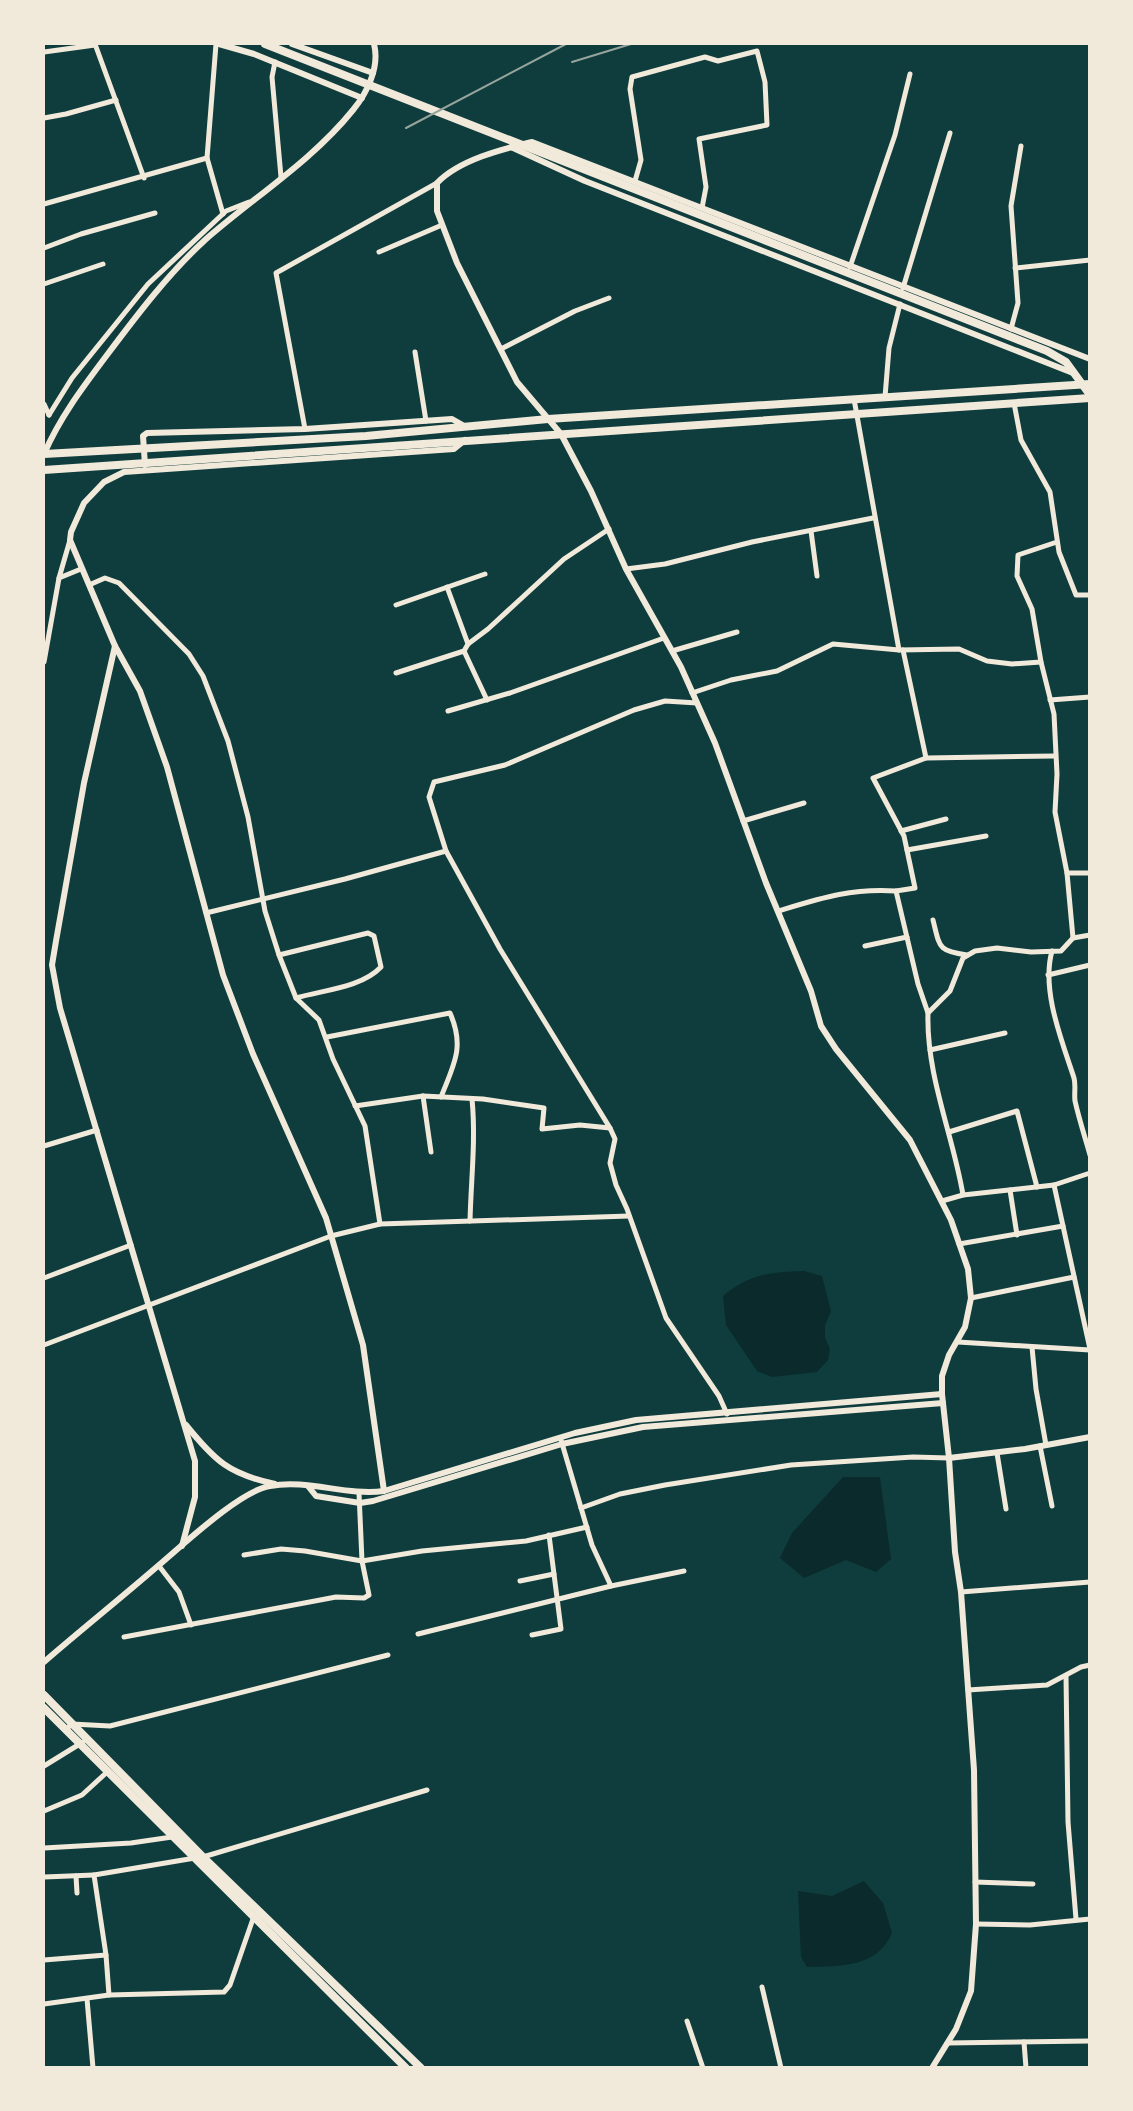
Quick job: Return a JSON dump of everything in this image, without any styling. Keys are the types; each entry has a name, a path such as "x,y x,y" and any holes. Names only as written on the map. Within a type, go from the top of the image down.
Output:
{"main road":[{"path":"44,470 1089,397 1086,384 1060,357 511,138 265,44"},
{"path":"44,454 366,436 548,418 1086,384"},
{"path":"44,1695 72,1724 106,1773 172,1837 199,1857 253,1918 406,2067"},
{"path":"44,1708 65,1730 83,1742 199,1857 257,1909 421,2067"}],"street":[{"path":"44,52 95,44 144,178"},
{"path":"223,214 207,158 217,44 275,62 362,98"},
{"path":"292,44 373,73"},
{"path":"44,454 57,424 146,302 204,241 325,141 362,98 373,73 377,54 374,44"},
{"path":"702,208 706,187 699,140 767,125 765,81 756,44"},
{"path":"635,181 641,160 630,89 632,77 705,57 718,61 757,51"},
{"path":"275,62 272,77 281,177"},
{"path":"850,267 895,135 910,74"},
{"path":"44,118 116,100"},
{"path":"903,288 950,133"},
{"path":"305,429 276,273 437,183 448,172 511,147 532,142 1089,359"},
{"path":"1011,329 1018,303 1011,206 1021,146"},
{"path":"511,147 585,181 1076,375"},
{"path":"44,204 144,178 207,158"},
{"path":"437,183 437,211 457,263 517,382 561,434 626,568 672,651 697,703 811,991 821,1026 836,1049 910,1140 942,1201 968,1269 970,1298 965,1327 949,1355 942,1376 942,1394 949,1458 950,1503 961,1592 974,1770 976,1924 971,1991 956,2029 932,2067"},
{"path":"44,404 49,415 72,378 148,284 223,214 251,201"},
{"path":"44,248 81,234 155,213"},
{"path":"379,252 442,225"},
{"path":"1015,268 1089,260"},
{"path":"44,284 103,264"},
{"path":"501,349 575,311 609,298"},
{"path":"885,397 889,348 900,304"},
{"path":"415,352 426,421"},
{"path":"854,399 873,518 926,758"},
{"path":"1014,404 1021,440 1050,492 1062,564 1076,595 1089,595"},
{"path":"146,471 143,436 147,433 305,429 452,419 466,427"},
{"path":"44,662 59,578 71,532 84,503 104,482 124,472 454,449 466,439"},
{"path":"626,568 664,564 873,518"},
{"path":"396,672 464,651 468,644 488,629 564,559 609,530"},
{"path":"811,531 818,576"},
{"path":"70,540 115,646 140,691 167,767 223,975 253,1054 331,1236 363,1345 384,1491"},
{"path":"1057,542 1026,551 1018,555 1016,560 1017,576 1032,609 1041,663 1054,714 1055,812 1066,873 1073,938"},
{"path":"59,578 81,569"},
{"path":"396,605 485,574"},
{"path":"89,585 105,578 119,583 189,654 203,676 231,752 248,817 263,900 279,956 296,998 320,1020 333,1059 366,1126 380,1224"},
{"path":"447,587 468,644"},
{"path":"672,651 737,632"},
{"path":"448,711 488,700 664,638"},
{"path":"692,693 731,680 777,671 833,644 901,650 959,649 987,661 1012,664 1041,663"},
{"path":"115,646 84,783 52,965 60,1008 195,1461 195,1497 182,1546"},
{"path":"464,651 488,700"},
{"path":"1050,700 1089,698"},
{"path":"697,703 680,700 655,704 505,765 434,782 429,797 446,851 500,949 610,1128 615,1139 610,1163 666,1318 727,1411 726,1421"},
{"path":"778,911 830,895 864,889 896,891 915,888 901,831 873,778 926,758 1055,756"},
{"path":"743,821 804,803"},
{"path":"901,831 946,819"},
{"path":"907,850 986,836"},
{"path":"206,913 446,851"},
{"path":"1066,873 1089,873"},
{"path":"896,891 918,984 928,1013 930,1050 961,1173 963,1196"},
{"path":"933,920 941,948 946,952 967,955"},
{"path":"279,956 368,933 374,936 381,967 376,972 352,983 296,998"},
{"path":"928,1013 950,991 963,958 975,951 997,948 1031,952 1061,951 1073,938 1089,935"},
{"path":"865,946 907,937"},
{"path":"1052,951 1048,975 1058,1033 1075,1081 1075,1099 1089,1155"},
{"path":"1048,975 1089,965"},
{"path":"327,1037 450,1013 459,1040 459,1051 441,1097"},
{"path":"930,1050 1005,1034"},
{"path":"355,1106 423,1096 472,1099 544,1108 542,1129 580,1125 610,1128"},
{"path":"423,1096 431,1152"},
{"path":"470,1221 471,1179 476,1137 472,1099"},
{"path":"949,1132 1017,1111 1037,1187"},
{"path":"44,1146 97,1130"},
{"path":"942,1201 963,1196 1054,1185 1089,1173"},
{"path":"958,1342 1089,1349 1054,1185"},
{"path":"1010,1190 1017,1235"},
{"path":"44,1345 95,1327 149,1303 331,1236 380,1224 629,1216"},
{"path":"959,1244 1063,1226"},
{"path":"44,1278 131,1245"},
{"path":"970,1298 1074,1277"},
{"path":"1080,1308 1089,1307"},
{"path":"1032,1347 1052,1506"},
{"path":"184,1423 212,1457 254,1479 359,1493 384,1491 636,1420 942,1394"},
{"path":"308,1486 316,1496 360,1503 439,1483 561,1441 643,1427 943,1403"},
{"path":"580,1508 620,1494 791,1465 913,1457 949,1458 997,1453 1089,1437"},
{"path":"561,1441 580,1508 611,1586"},
{"path":"997,1453 1006,1509"},
{"path":"44,1662 182,1546 248,1494 279,1484"},
{"path":"124,1637 336,1597 368,1596 362,1561 359,1493"},
{"path":"244,1556 281,1549 362,1561 549,1535 587,1527"},
{"path":"532,1635 561,1629 549,1535"},
{"path":"159,1566 179,1592 191,1625"},
{"path":"418,1634 611,1586 684,1571"},
{"path":"520,1581 554,1574"},
{"path":"961,1592 1089,1582"},
{"path":"65,1730 72,1724 110,1726 388,1655"},
{"path":"968,1690 1047,1686 1089,1665"},
{"path":"1066,1676 1067,1800 1076,1919"},
{"path":"44,1766 83,1742"},
{"path":"44,1811 81,1795 106,1773"},
{"path":"44,1877 94,1875 199,1857 427,1790"},
{"path":"44,1848 131,1843 172,1837"},
{"path":"94,1875 106,1955 109,1995"},
{"path":"76,1876 76,1893"},
{"path":"975,1882 1033,1884"},
{"path":"44,2004 109,1995 224,1992 230,1985 257,1909"},
{"path":"976,1924 1030,1924 1089,1919"},
{"path":"44,1960 106,1955"},
{"path":"762,1987 781,2067"},
{"path":"87,1999 93,2067"},
{"path":"687,2021 703,2067"},
{"path":"947,2043 1089,2041"},
{"path":"1024,2042 1026,2067"}],"water":[{"path":"804,1271 822,1276 831,1311 825,1325 825,1338 830,1349 828,1360 817,1372 772,1377 757,1371 726,1325 723,1296 742,1283 761,1276"},
{"path":"843,1477 880,1477 891,1559 876,1572 846,1560 804,1578 780,1558 792,1533"},
{"path":"864,1881 883,1903 892,1933 885,1944 877,1953 856,1963 807,1967 801,1957 798,1891 832,1896"}],"railway":[{"path":"406,128 566,44"},
{"path":"572,62 631,44"}]}
